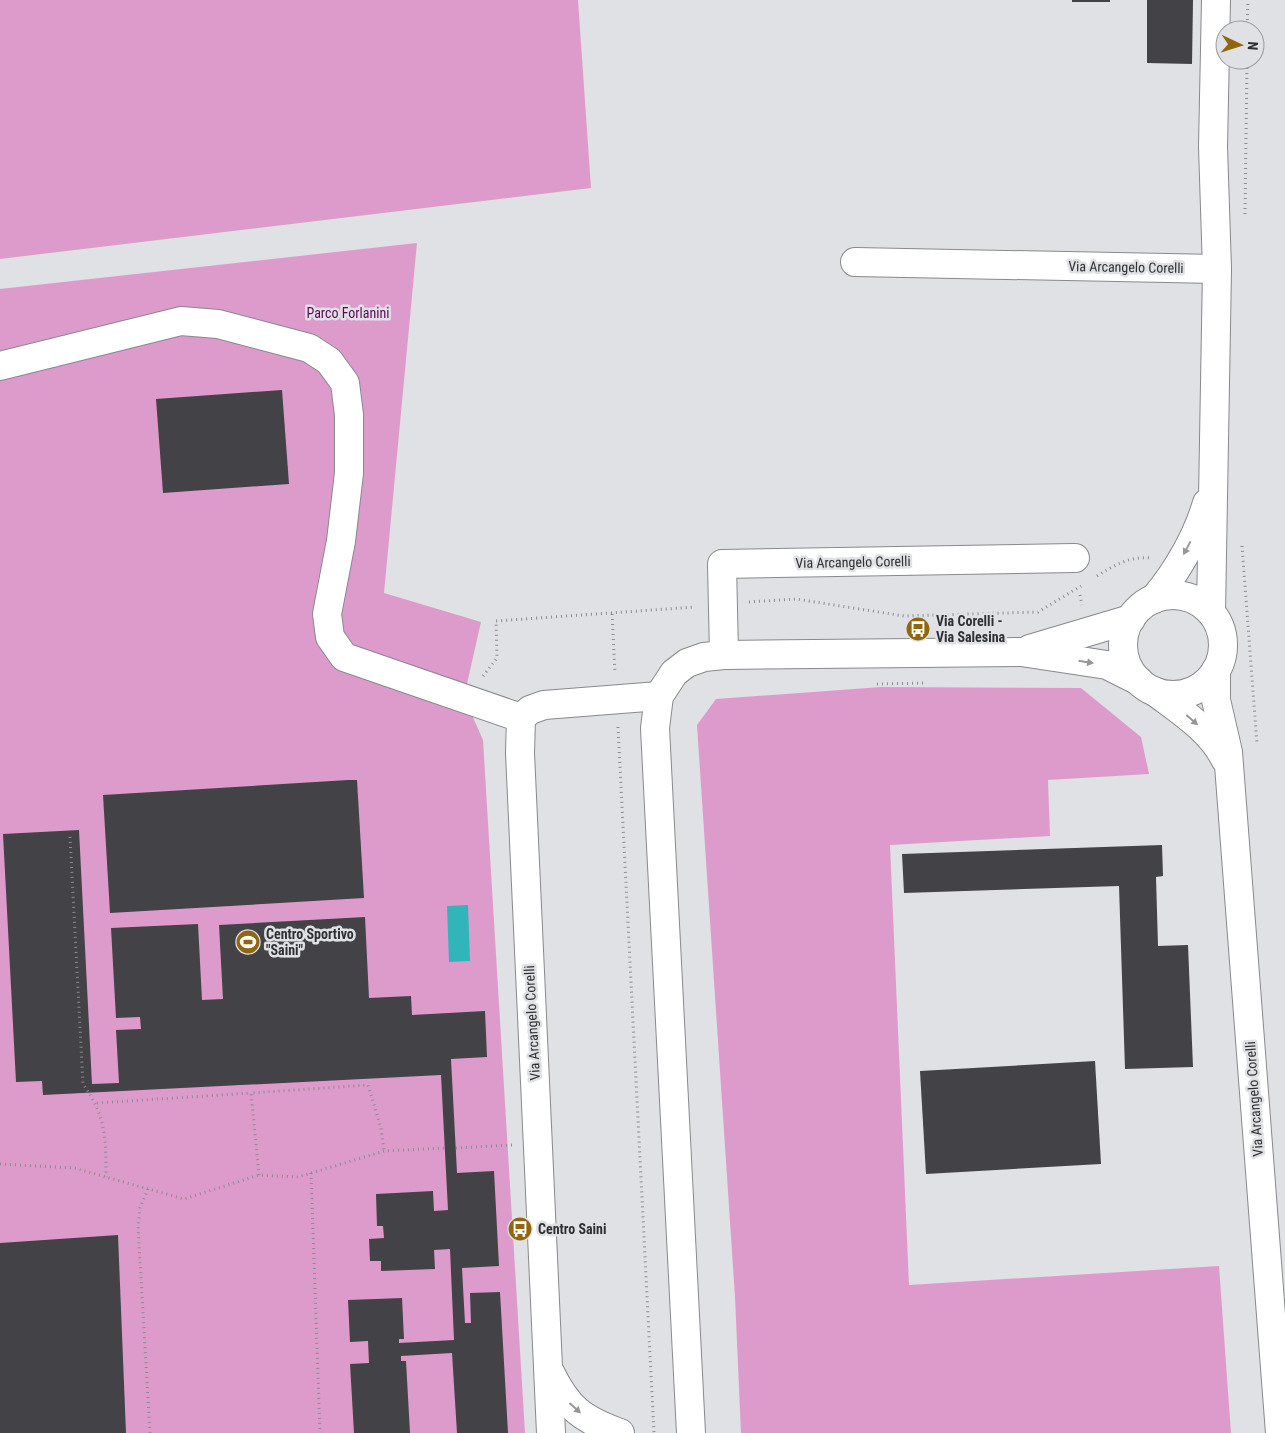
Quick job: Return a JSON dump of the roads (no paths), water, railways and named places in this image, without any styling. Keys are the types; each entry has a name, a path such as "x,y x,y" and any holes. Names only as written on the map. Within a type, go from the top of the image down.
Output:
{"street":[{"path":"1211,612 1217,269 1213,147 1216,0"},
{"name":"Via Arcangelo Corelli","path":"855,262 1217,269"},
{"path":"0,366 182,321 218,324 309,348 329,361 345,383 349,415 349,472 342,532 327,614 330,637 344,658 464,697 521,718 530,710 544,705 659,696"},
{"path":"1154,599 1177,566 1198,527 1212,487"},
{"name":"Via Arcangelo Corelli","path":"724,655 722,564 1075,558"},
{"path":"1166,596 1185,596 1201,604 1211,612 1218,622 1223,640 1222,652 1216,670 1204,684 1188,692 1170,695 1146,686 1131,672 1124,654 1125,636 1131,619 1139,609 1154,599 1166,596"},
{"name":"Via Arcangelo Corelli","path":"1021,652 1131,619"},
{"name":"Via Arcangelo Corelli","path":"691,1433 655,728 659,696 674,673 687,663 704,657 724,655 1021,652 1107,666 1146,686 1205,732 1219,748 1228,765"},
{"name":"Via Arcangelo Corelli","path":"1216,670 1216,700 1226,738 1280,1433"},
{"name":"Via Arcangelo Corelli","path":"521,718 520,753 548,1368 561,1395 574,1409 589,1420 620,1433"},
{"path":"548,1368 551,1433"}],"water":[{"path":"468,905 470,961 449,962 447,906"}],"place":[{"name":"Via Corelli - Via Salesina","path":"918,629"},
{"name":"Centro Sportivo \"Saini\"","path":"248,942"},
{"name":"Centro Saini","path":"520,1229"}],"park label":[{"name":"Parco Forlanini","path":"348,313"}]}
